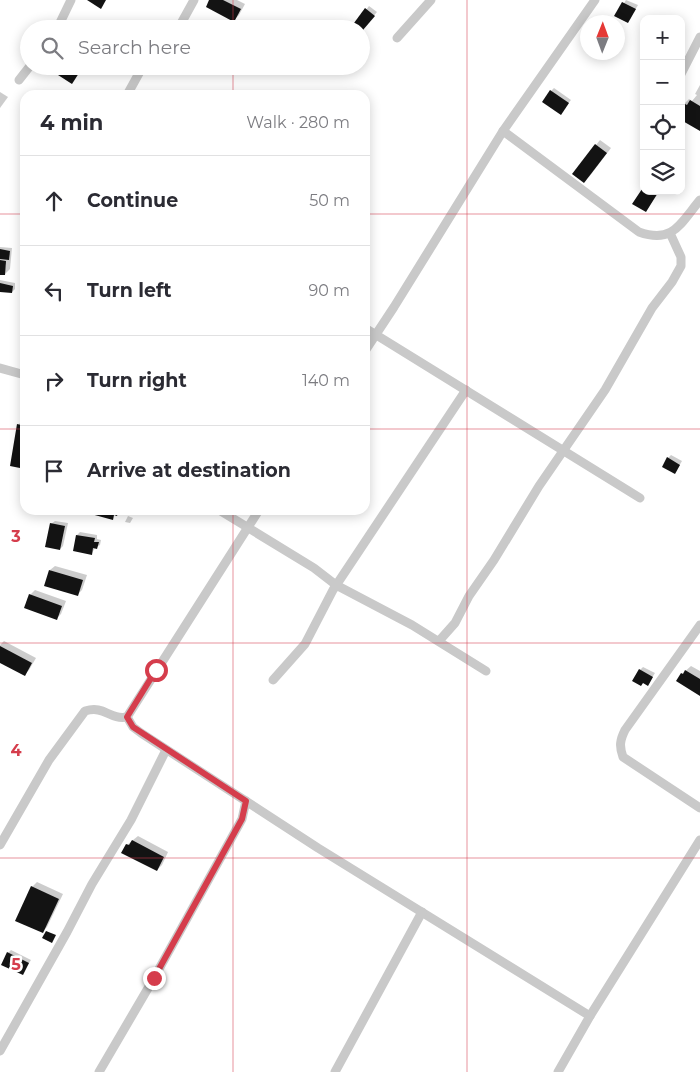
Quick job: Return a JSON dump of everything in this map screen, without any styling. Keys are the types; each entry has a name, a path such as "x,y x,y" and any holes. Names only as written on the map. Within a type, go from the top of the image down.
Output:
{"street":[{"path":"61,20 71,0"},
{"path":"183,20 194,0"},
{"path":"397,38 431,0"},
{"path":"370,344 503,131 595,0"},
{"path":"685,66 700,37"},
{"path":"18,80 22,75"},
{"path":"130,90 137,75"},
{"path":"503,131 639,232 651,236 664,236 670,233 675,230 700,200"},
{"path":"439,641 455,623 469,596 494,560 539,486 605,390 652,308 672,282 681,266 681,257 670,233"},
{"path":"370,331 640,498"},
{"path":"0,368 20,374"},
{"path":"273,680 304,644 336,585 466,390"},
{"path":"228,515 248,526 336,585 439,641 486,671"},
{"path":"0,845 49,760 85,711 99,709 114,717 127,717 256,515"},
{"path":"700,625 624,730 620,739 620,745 623,757 700,808"},
{"path":"127,717 133,727 166,750 590,1016"},
{"path":"0,1051 92,884 131,820 166,750"},
{"path":"99,1072 238,827 245,812 246,801"},
{"path":"558,1072 590,1016 700,840"},
{"path":"335,1072 422,912"}],"building":[{"path":"87,0 106,0 101,9"},
{"path":"209,0 223,0 241,9 235,20 230,20 206,7"},
{"path":"622,2 636,9 628,23 625,22 625,15 615,15"},
{"path":"365,8 375,16 370,22 370,20 356,20"},
{"path":"58,75 78,75 72,84"},
{"path":"550,90 569,103 561,115 542,102"},
{"path":"690,100 700,106 700,131 685,122 685,104 687,105"},
{"path":"595,144 607,153 584,183 572,174"},
{"path":"640,192 640,195 657,195 646,212 632,204"},
{"path":"0,249 10,251 9,260 0,259"},
{"path":"0,260 6,261 5,275 0,275"},
{"path":"0,283 13,286 12,293 0,292"},
{"path":"17,424 20,425 20,468 10,466"},
{"path":"667,457 680,465 675,474 662,467"},
{"path":"95,515 114,515 113,520"},
{"path":"50,523 65,526 60,550 45,547"},
{"path":"76,535 95,538 94,542 99,542 97,549 93,548 92,555 73,551"},
{"path":"49,570 83,580 78,596 44,586"},
{"path":"29,594 62,606 57,620 24,608"},
{"path":"0,646 32,663 25,676 0,663"},
{"path":"639,669 653,677 648,686 643,683 641,686 632,681"},
{"path":"685,670 700,679 700,696 676,681"},
{"path":"132,840 164,857 157,871 121,853 126,844 129,845"},
{"path":"31,886 59,899 43,933 15,921"},
{"path":"46,931 56,935 52,943 42,938"},
{"path":"7,952 29,963 23,975 1,965"}],"route":[{"path":"154,978 242,819 246,801 133,727 127,717 156,670"}]}
